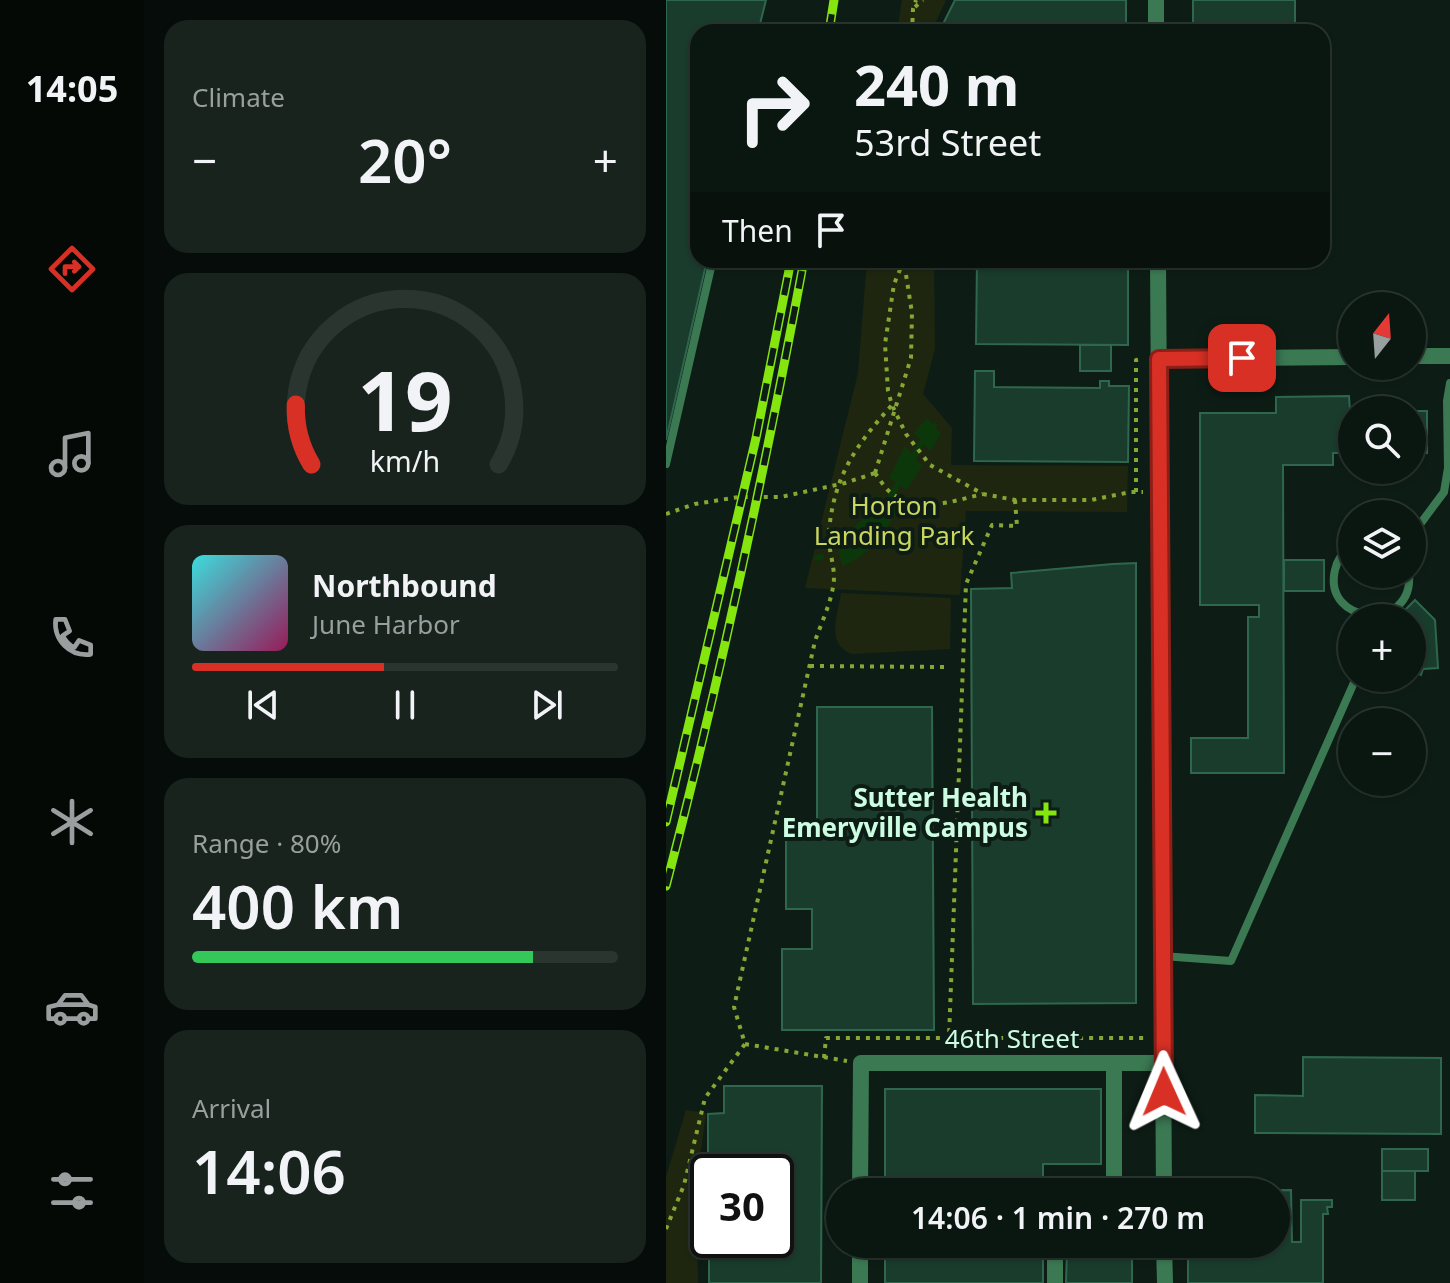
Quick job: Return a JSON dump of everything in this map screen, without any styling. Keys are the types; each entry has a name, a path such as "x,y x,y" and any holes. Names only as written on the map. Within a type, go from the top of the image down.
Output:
{"street":[{"path":"1156,0 1156,24"},
{"path":"1158,268 1164,1178"},
{"path":"1426,356 1450,356"},
{"path":"1159,359 1338,357"},
{"path":"860,1178 861,1063"},
{"name":"46th Street","path":"861,1063 1163,1063"},
{"path":"1114,1063 1114,1178"},
{"path":"860,1258 860,1283"},
{"path":"1055,1258 1055,1283"},
{"path":"1164,1258 1165,1283"}],"lane":[{"path":"666,464 711,268"},
{"path":"1426,517 1447,491 1447,401 1450,383"},
{"path":"1338,559 1333,577 1336,592 1344,604"},
{"path":"1162,956 1231,961 1350,692"}],"path":[{"path":"912,24 916,0"},
{"path":"913,9 923,0"},
{"path":"901,268 894,284 885,344 888,391 906,434 930,465 983,494 1015,500 1091,500 1136,492 1160,493"},
{"path":"875,473 911,358 912,313 905,268"},
{"path":"1136,492 1136,360 1159,359"},
{"path":"745,1044 734,1007 809,666 833,587 834,571 828,534 839,479 850,457 892,405"},
{"path":"875,473 891,493 915,504 941,504 983,494"},
{"path":"666,514 695,504 739,497 781,497 875,473"},
{"path":"949,1038 966,584 992,525 1017,526 1015,500"},
{"path":"809,666 944,667"},
{"path":"824,1058 826,1038 1163,1039"},
{"path":"745,1044 861,1063"},
{"path":"666,1229 684,1185 705,1098 745,1044"}],"green space":[{"path":"902,0 946,0 935,24 898,24"},
{"name":"Horton Landing Park","path":"866,268 934,268 935,349 923,394 952,428 951,465 1128,466 1127,512 966,511 960,595 805,588 858,373"},
{"path":"841,593 951,598 950,649 852,654 838,643 836,636"},
{"path":"686,1110 706,1113 700,1154 690,1154 690,1258 697,1258 698,1283 666,1283 666,1177"}],"shaded area":[{"path":"927,418 941,434 930,451 914,433"},
{"path":"905,446 922,466 907,490 889,478"},
{"path":"878,495 898,509 876,543 842,566 836,538 861,520"}],"building":[{"path":"666,0 766,0 760,24 690,24 690,268 705,268 666,440"},
{"path":"955,0 1126,0 1126,24 943,24"},
{"path":"1193,0 1295,0 1295,24 1193,24"},
{"path":"977,268 1128,268 1128,345 976,344"},
{"path":"1080,345 1111,345 1111,371 1080,371"},
{"path":"975,371 994,371 994,387 1100,388 1100,381 1109,381 1109,386 1129,386 1128,462 974,461"},
{"path":"1338,396 1338,453 1333,453 1333,465 1283,465 1284,773 1191,773 1191,738 1248,738 1248,617 1259,617 1259,605 1200,605 1200,413 1276,413 1276,397"},
{"path":"1426,411 1427,411 1426,453"},
{"path":"1284,560 1324,560 1324,591 1284,591"},
{"name":"Sutter Health Emeryville Campus","path":"1136,563 1136,1003 973,1004 971,589 1012,588 1011,573"},
{"path":"1426,611 1435,620 1438,668 1426,669"},
{"path":"817,707 932,707 934,1030 782,1030 782,949 812,949 812,909 786,909 786,830 817,830"},
{"path":"1303,1057 1441,1058 1441,1134 1255,1133 1255,1095 1303,1096"},
{"path":"724,1086 822,1086 821,1283 709,1283 709,1258 794,1258 794,1154 708,1154 708,1114 724,1113"},
{"path":"885,1089 1101,1089 1101,1164 1043,1164 1043,1178 885,1178"},
{"path":"1382,1149 1428,1149 1428,1171 1382,1171"},
{"path":"1382,1171 1415,1171 1415,1200 1382,1200"},
{"path":"1290,1190 1292,1242 1301,1242 1301,1200 1332,1200 1332,1207 1327,1207 1328,1214 1323,1214 1323,1283 1188,1283 1188,1258 1290,1258"},
{"path":"885,1258 1043,1258 1043,1283 885,1283"},
{"path":"1067,1258 1132,1258 1132,1283 1066,1283"}],"waterway":[{"path":"910,463 934,426"},
{"path":"884,509 900,480"},
{"path":"817,558 821,557"}],"railway":[{"path":"830,24 834,0"},
{"path":"666,822 756,438 789,268"},
{"path":"666,886 741,574 802,268"}],"place":[{"name":"Sutter Health Emeryville Campus","path":"1046,813"}],"route":[{"path":"1164,1092 1159,359 1242,358"}]}
